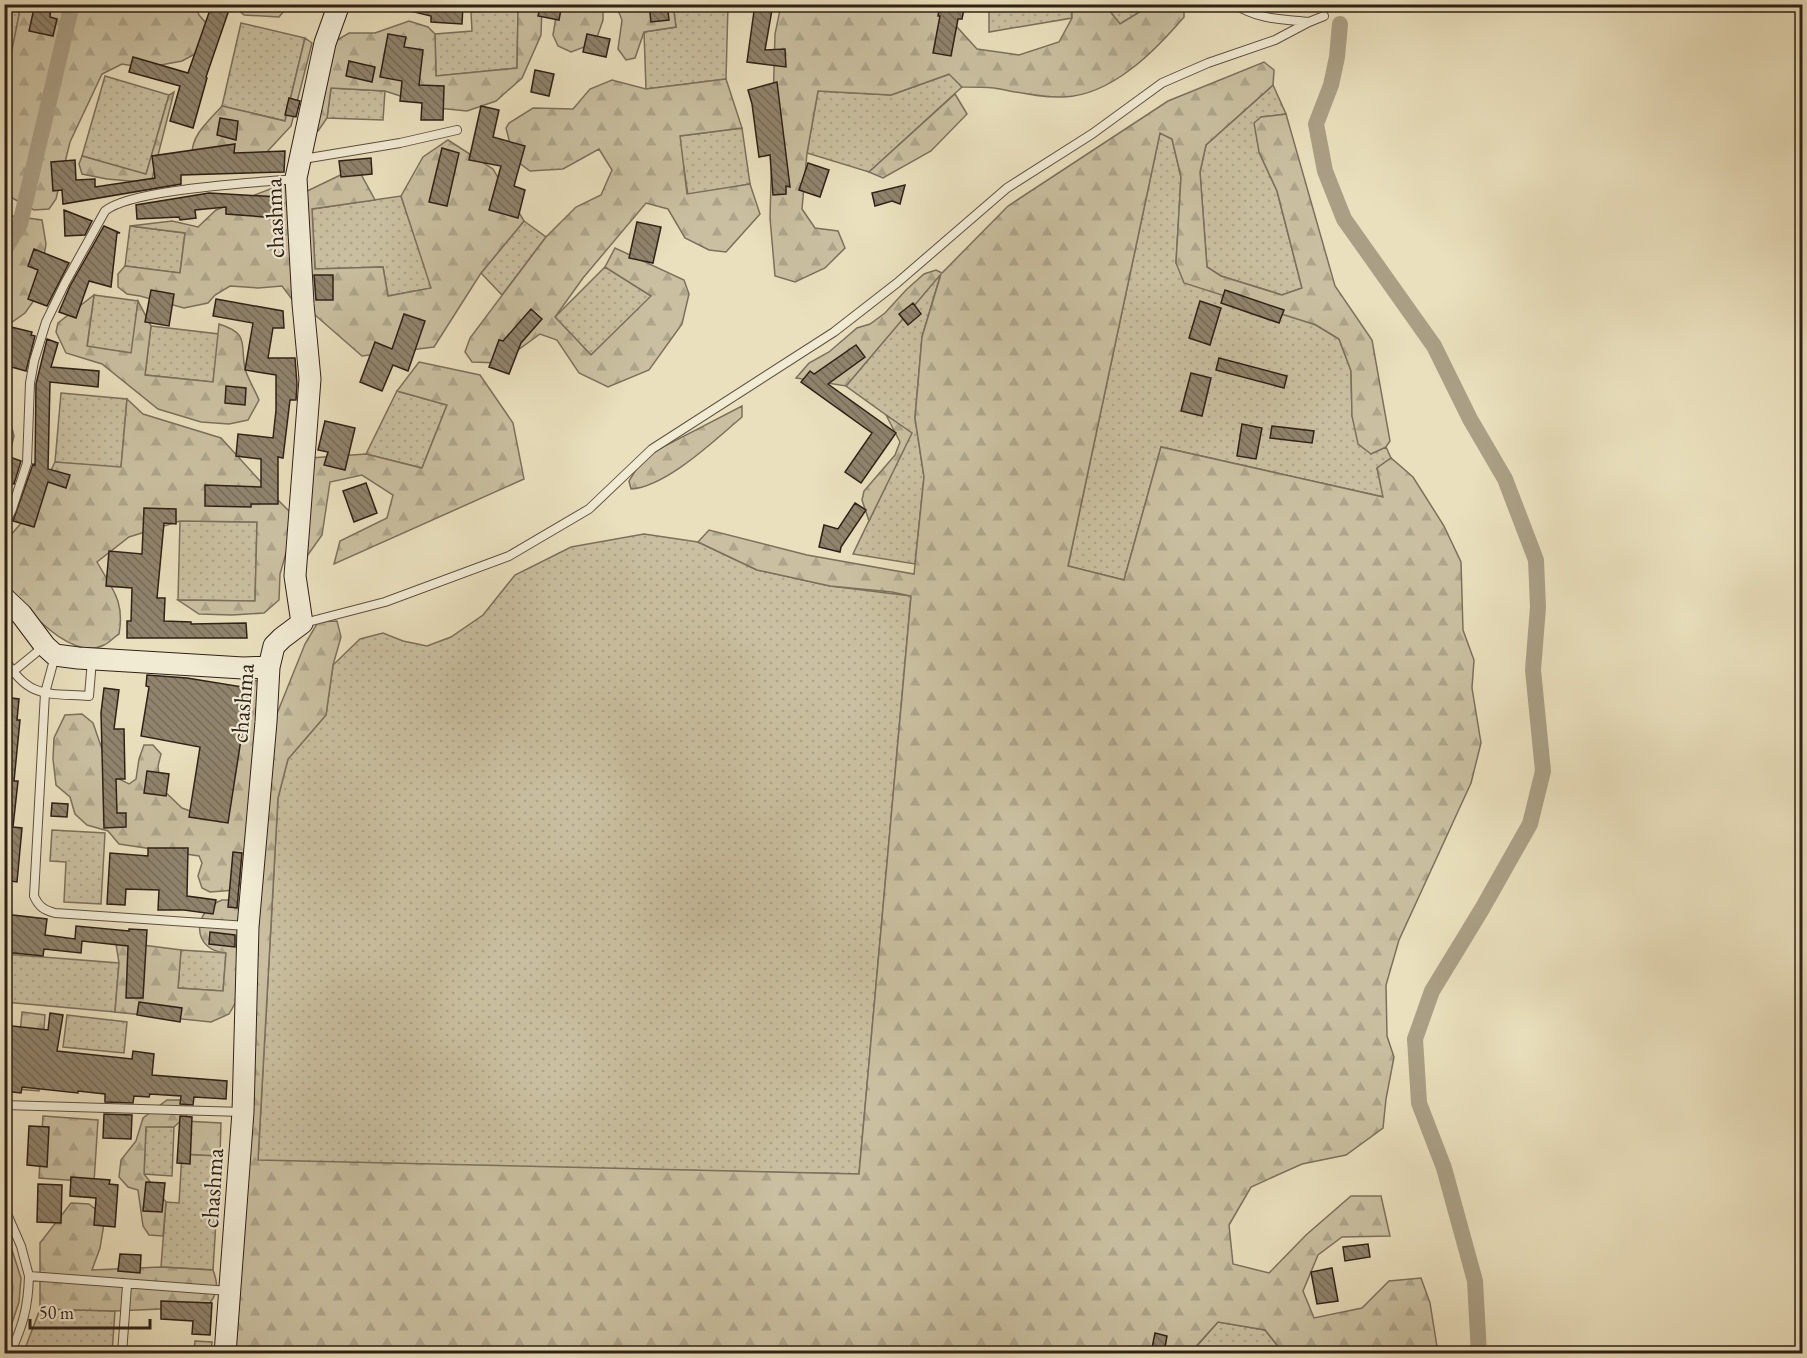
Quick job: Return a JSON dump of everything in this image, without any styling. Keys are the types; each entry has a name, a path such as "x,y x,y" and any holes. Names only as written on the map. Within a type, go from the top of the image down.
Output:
{"street":[{"name":"сhashma","path":"225,1353 243,1112 248,927 269,667 274,646 302,623 295,576 310,379 303,304 297,169 325,43 339,4"},
{"path":"4,598 21,614 50,651 92,659 243,668 269,667"}],"lane":[{"path":"1234,4 1251,14 1266,18 1310,22"},
{"path":"302,623 385,602 447,580 509,556 559,527 589,509 652,449 850,321 1007,188 1092,134 1161,83 1208,63 1275,40 1324,16"},
{"path":"4,525 12,510 27,463 30,383 46,322 105,211 111,205 168,192 297,169 457,130"},
{"path":"4,679 50,651"},
{"path":"50,651 45,693 34,896 38,904 45,911 55,913 248,927"},
{"path":"4,658 13,672 34,691 89,696 92,659"},
{"path":"4,1105 243,1112"},
{"path":"4,1207 21,1246 29,1276 28,1302 21,1329 10,1353"},
{"path":"29,1276 230,1291"},
{"path":"122,1353 127,1285"}],"green space":[{"path":"4,5 21,5 5,89 4,89"},
{"path":"21,5 195,5 199,15 214,32 208,47 182,61 145,68 122,64 102,74 70,142 56,199 49,209 34,210 5,194 4,89"},
{"path":"233,5 289,5 279,17 244,15"},
{"path":"521,5 542,5 541,35 522,78 496,101 467,111 437,108 385,91 331,88 327,118 318,131 312,131 332,43 349,33 375,33 409,21 428,27 435,34 436,76 517,68 518,10"},
{"path":"558,5 603,5 603,20 595,43 571,52 558,46 553,35"},
{"path":"616,5 673,5 676,27 644,32 635,58 626,60 618,49 622,20"},
{"path":"673,5 728,5 726,79 646,89 644,32 676,27"},
{"path":"781,5 937,5 977,49 1019,55 1059,42 1072,18 1072,5 1105,5 1120,24 1151,5 1184,5 1184,17 1160,44 1131,69 1115,80 1082,94 1047,97 994,88 962,87 949,74 891,95 818,91 807,153 802,209 815,228 838,231 845,248 825,268 795,282 775,276 770,218 775,34"},
{"path":"989,5 1072,5 1072,18 989,32"},
{"path":"1105,5 1151,5 1120,24"},
{"path":"518,10 517,68 436,76 435,34 472,31 471,12"},
{"path":"241,23 305,38 285,121 222,106"},
{"path":"305,38 312,43 291,126 253,167 192,154 198,134 222,106 285,121"},
{"path":"1264,62 1274,70 1273,85 1206,145 1200,172 1207,267 1221,276 1282,295 1302,288 1277,191 1259,152 1254,123 1261,117 1286,114 1335,286 1372,340 1390,441 1386,447 1371,454 1358,444 1352,416 1351,371 1339,339 1316,325 1184,283 1176,263 1181,177 1172,139 1160,133 1068,566 1124,580 1161,447 1383,497 1377,468 1391,458 1413,477 1444,526 1461,562 1463,630 1474,660 1472,688 1481,743 1471,783 1399,940 1386,985 1387,1036 1394,1057 1383,1128 1346,1155 1302,1164 1251,1187 1229,1225 1233,1264 1269,1273 1306,1235 1351,1196 1381,1196 1390,1236 1342,1237 1318,1255 1303,1291 1314,1318 1362,1308 1389,1281 1421,1278 1430,1303 1438,1353 1281,1353 1265,1330 1218,1322 1189,1354 217,1354 268,736 305,644 318,622 337,621 341,637 333,665 326,715 288,759 278,798 258,1160 859,1174 911,596 830,586 757,570 698,542 709,530 807,555 914,574 924,477 915,418 922,337 941,274 846,386 796,378 809,363 829,352 857,328 870,324 885,313 924,274 936,270 942,273 1008,206 1168,101"},
{"path":"950,74 962,87 869,172 807,153 818,91 891,95"},
{"path":"105,76 169,95 146,175 82,156"},
{"path":"726,79 742,128 680,136 687,194 750,184 760,214 726,252 709,250 685,238 668,209 646,203 583,278 555,317 591,355 651,296 605,267 615,248 684,280 689,294 682,324 649,370 608,387 579,373 557,340 540,334 500,363 472,362 465,352 470,338 546,237 576,207 601,195 612,170 599,149 563,169 530,171 514,159 506,128 509,123 533,108 573,109 590,89 612,80 646,89"},
{"path":"1273,85 1286,114 1261,117 1259,152 1277,191 1302,288 1282,295 1221,276 1207,267 1200,172 1206,145"},
{"path":"331,88 385,91 383,120 327,118"},
{"path":"174,92 151,183 82,174 79,164 82,156 146,174 169,95"},
{"path":"955,94 967,114 931,151 883,178 869,172"},
{"path":"742,128 750,184 688,195 679,136"},
{"path":"1160,133 1172,139 1181,177 1176,263 1316,325 1339,339 1351,370 1352,416 1371,454 1386,447 1391,458 1377,468 1384,497 1161,447 1124,580 1068,566"},
{"path":"448,140 493,169 524,221 481,273 434,347 362,356 307,308 301,194 357,167 375,200 312,209 315,269 383,267 388,296 431,288 401,196 423,157"},
{"path":"291,181 298,307 282,286 258,288 230,286 215,295 208,303 184,308 127,294 118,287 118,274 125,266 180,273 185,233 130,226 172,221 198,227 216,210"},
{"path":"401,196 432,288 388,296 383,267 315,269 312,209"},
{"path":"5,215 42,220 46,244 37,296 25,313 5,327"},
{"path":"524,221 546,237 502,295 481,273"},
{"path":"130,226 185,233 180,273 125,266"},
{"path":"605,267 652,296 591,355 555,317"},
{"path":"941,273 922,337 915,418 924,477 915,564 853,554 911,433 846,386"},
{"path":"94,295 138,301 132,353 87,347"},
{"path":"94,295 87,346 131,353 138,301 151,326 145,375 213,382 219,324 240,336 246,373 259,400 248,420 229,424 201,422 158,409 102,364 66,353 56,332 58,323"},
{"path":"151,326 219,334 213,382 145,375"},
{"path":"419,362 480,375 513,423 524,479 334,564 340,541 387,518 393,495 362,475 330,482 322,535 305,559 310,458 366,454 422,468 447,405 397,391"},
{"path":"397,391 447,405 422,468 366,454"},
{"path":"61,393 127,399 121,468 55,462"},
{"path":"127,399 143,414 221,438 293,515 292,532 280,574 279,600 264,613 199,614 178,600 255,601 257,522 180,521 129,537 97,562 116,596 120,613 119,634 104,645 91,648 64,640 38,620 7,589 4,547 9,537 30,513 55,462 121,467"},
{"path":"742,406 742,417 690,461 659,480 631,489 629,481 637,468 657,450"},
{"path":"886,415 912,433 869,521 862,500 864,491 895,455 900,442"},
{"path":"5,416 9,417 14,436 11,448 5,449"},
{"path":"180,521 257,522 255,601 178,600"},
{"path":"644,534 698,542 757,570 830,586 911,596 859,1174 258,1161 278,798 288,759 326,715 333,665 360,639 383,633 403,641 427,646 451,637 483,615 515,575 571,547"},
{"path":"250,680 259,681 248,871 236,890 210,892 202,888 198,876 202,863 199,856 119,844 108,831 87,825 75,814 70,797 56,785 53,759 54,738 65,715 82,714 93,723 111,775 129,784 136,779 144,745 153,745 161,754 158,766 160,787 182,808 221,822"},
{"path":"52,830 105,833 101,904 64,902 66,862 50,861"},
{"path":"222,900 245,900 237,1000 229,1014 211,1022 115,1012 119,963 116,944 119,942 181,950 178,988 223,991 226,953 206,945 201,938 200,930 205,912"},
{"path":"181,950 226,953 223,991 178,988"},
{"path":"4,954 119,963 115,1012 5,1002"},
{"path":"22,1012 45,1015 39,1091 5,1088 20,1034"},
{"path":"67,1015 127,1022 124,1053 63,1047"},
{"path":"167,1100 187,1102 188,1114 174,1127 146,1127 144,1174 166,1202 163,1236 149,1235 143,1226 138,1190 128,1187 119,1177 121,1160 136,1141 143,1118"},
{"path":"43,1116 98,1120 94,1182 39,1178"},
{"path":"184,1121 221,1123 220,1156 182,1154"},
{"path":"146,1126 174,1127 172,1176 144,1174"},
{"path":"182,1154 220,1156 213,1270 161,1267 166,1202 179,1203"},
{"path":"71,1203 89,1204 105,1217 100,1248 92,1270 161,1267 213,1270 217,1286 213,1298 206,1307 115,1311 40,1309 40,1243"},
{"path":"4,1225 21,1278 19,1302 5,1344"},
{"path":"40,1309 115,1311 112,1353 23,1354"},
{"path":"1218,1322 1265,1330 1281,1350 1281,1354 1190,1354"},
{"path":"195,1341 212,1342 211,1353 158,1353 158,1348 194,1351"}],"building":[{"path":"35,4 51,4 50,17 57,19 53,36 29,31"},
{"path":"212,4 231,4 206,77 193,128 170,121 180,86 129,72 133,57 188,73"},
{"path":"403,4 463,5 462,24 431,22 431,16 402,9"},
{"path":"541,4 562,4 559,20 538,16"},
{"path":"649,4 667,4 669,20 651,22"},
{"path":"755,4 773,4 765,50 785,49 786,67 747,62"},
{"path":"940,4 965,4 962,19 958,19 951,56 933,53"},
{"path":"388,34 406,37 404,47 423,50 419,85 444,86 443,120 421,120 422,103 400,101 402,81 380,77"},
{"path":"587,34 610,39 606,57 583,52"},
{"path":"349,61 375,67 372,82 346,76"},
{"path":"535,70 554,74 549,96 531,92"},
{"path":"777,82 790,187 786,186 786,194 773,195 770,155 759,157 748,90"},
{"path":"289,98 300,101 296,117 285,115"},
{"path":"481,106 499,110 493,137 525,146 514,186 525,190 518,218 489,210 501,166 469,160"},
{"path":"220,118 238,121 236,140 217,135"},
{"path":"235,144 234,153 285,151 284,172 181,175 181,184 63,204 62,190 53,191 51,162 75,160 76,180 95,179 95,187 155,178 152,156"},
{"path":"442,148 459,153 447,206 429,202"},
{"path":"371,158 372,174 341,177 339,161"},
{"path":"808,163 829,170 820,197 799,190"},
{"path":"905,185 900,204 892,201 875,206 872,193"},
{"path":"209,193 279,197 278,218 226,214 226,207 195,210 196,218 137,219 136,205"},
{"path":"64,210 92,221 85,235 65,236"},
{"path":"637,222 661,227 653,263 629,258"},
{"path":"104,226 120,233 117,233 111,287 89,281 76,318 59,312 70,286"},
{"path":"34,249 69,263 47,306 28,299 38,270 28,266"},
{"path":"314,275 333,275 333,300 316,300"},
{"path":"151,290 174,294 169,326 145,322"},
{"path":"1225,290 1284,310 1279,323 1221,303"},
{"path":"216,299 283,311 284,328 273,328 268,358 295,358 297,384 296,400 290,400 283,458 278,457 278,504 251,504 251,507 205,506 205,485 261,487 261,459 236,456 238,434 273,438 276,410 276,375 245,370 253,323 213,316"},
{"path":"1200,301 1221,308 1210,345 1189,338"},
{"path":"913,303 921,314 908,325 899,314"},
{"path":"531,309 542,319 521,343 509,374 489,367 499,340 503,341"},
{"path":"404,314 425,321 408,371 393,365 382,391 360,382 375,342 392,349"},
{"path":"11,327 32,332 31,335 35,336 26,371 4,365 4,351"},
{"path":"47,339 58,343 51,367 99,371 98,387 50,382 48,469 70,475 66,488 48,482 34,527 13,521 33,464 35,465 36,384"},
{"path":"856,345 865,357 828,384 896,433 861,483 845,472 872,433 801,382 810,371 814,374"},
{"path":"1219,358 1287,376 1284,388 1216,370"},
{"path":"1191,373 1211,378 1202,416 1181,411"},
{"path":"226,386 246,388 245,405 225,403"},
{"path":"325,421 355,428 345,470 324,465 328,452 318,450"},
{"path":"1242,424 1262,428 1256,459 1237,456"},
{"path":"1272,426 1314,431 1312,443 1270,438"},
{"path":"4,455 21,461 14,484 4,481"},
{"path":"366,483 377,513 354,522 343,491"},
{"path":"855,503 866,510 840,552 819,547 824,525 838,529"},
{"path":"144,508 176,509 176,524 164,523 157,598 165,598 164,621 191,622 191,624 246,623 247,638 127,638 127,621 131,621 132,588 106,586 109,551 142,554"},
{"path":"147,675 187,678 249,688 228,823 189,817 200,747 141,736 149,687 146,686"},
{"path":"104,688 119,690 114,729 124,729 125,779 116,779 117,813 126,813 126,827 104,828 101,713"},
{"path":"4,697 19,699 17,720 20,720 14,781 18,781 13,827 22,828 17,882 4,880"},
{"path":"147,771 169,774 166,796 144,793"},
{"path":"52,803 68,804 67,817 51,816"},
{"path":"148,848 188,848 187,896 216,900 213,914 184,910 158,910 159,890 126,889 125,905 107,904 110,853 148,856"},
{"path":"233,852 242,853 237,908 228,907"},
{"path":"4,914 47,919 45,935 75,939 76,926 129,931 129,929 147,930 143,998 126,998 128,946 82,941 81,953 44,949 43,956 4,952"},
{"path":"210,932 235,935 235,947 209,944"},
{"path":"139,1002 182,1008 180,1022 137,1015"},
{"path":"50,1013 63,1015 57,1051 132,1059 133,1051 154,1054 152,1075 227,1081 226,1099 194,1097 193,1105 180,1104 181,1096 150,1094 149,1097 134,1096 133,1103 105,1102 105,1094 78,1091 78,1093 22,1087 21,1093 4,1091 4,1025 48,1030"},
{"path":"104,1114 132,1115 131,1139 103,1138"},
{"path":"180,1116 192,1117 190,1164 177,1163"},
{"path":"29,1126 49,1127 47,1167 27,1165"},
{"path":"71,1177 110,1180 109,1184 118,1185 115,1227 94,1225 96,1198 70,1196"},
{"path":"146,1182 165,1183 162,1212 143,1211"},
{"path":"38,1184 62,1185 61,1223 37,1222"},
{"path":"1368,1244 1370,1257 1345,1261 1343,1247"},
{"path":"120,1254 141,1255 140,1273 118,1271"},
{"path":"1332,1268 1338,1301 1317,1304 1311,1272"},
{"path":"161,1301 212,1303 210,1335 192,1334 193,1321 161,1319"},
{"path":"1155,1333 1167,1336 1164,1353 1151,1353"}],"waterway":[{"path":"4,251 20,224 72,4"},
{"path":"1340,24 1337,57 1331,85 1316,124 1325,171 1344,219 1434,346 1470,419 1505,479 1536,560 1538,607 1533,670 1543,771 1530,824 1432,991 1415,1039 1419,1103 1444,1168 1475,1281 1479,1354"},
{"path":"4,1281 6,1288 4,1301"}]}
